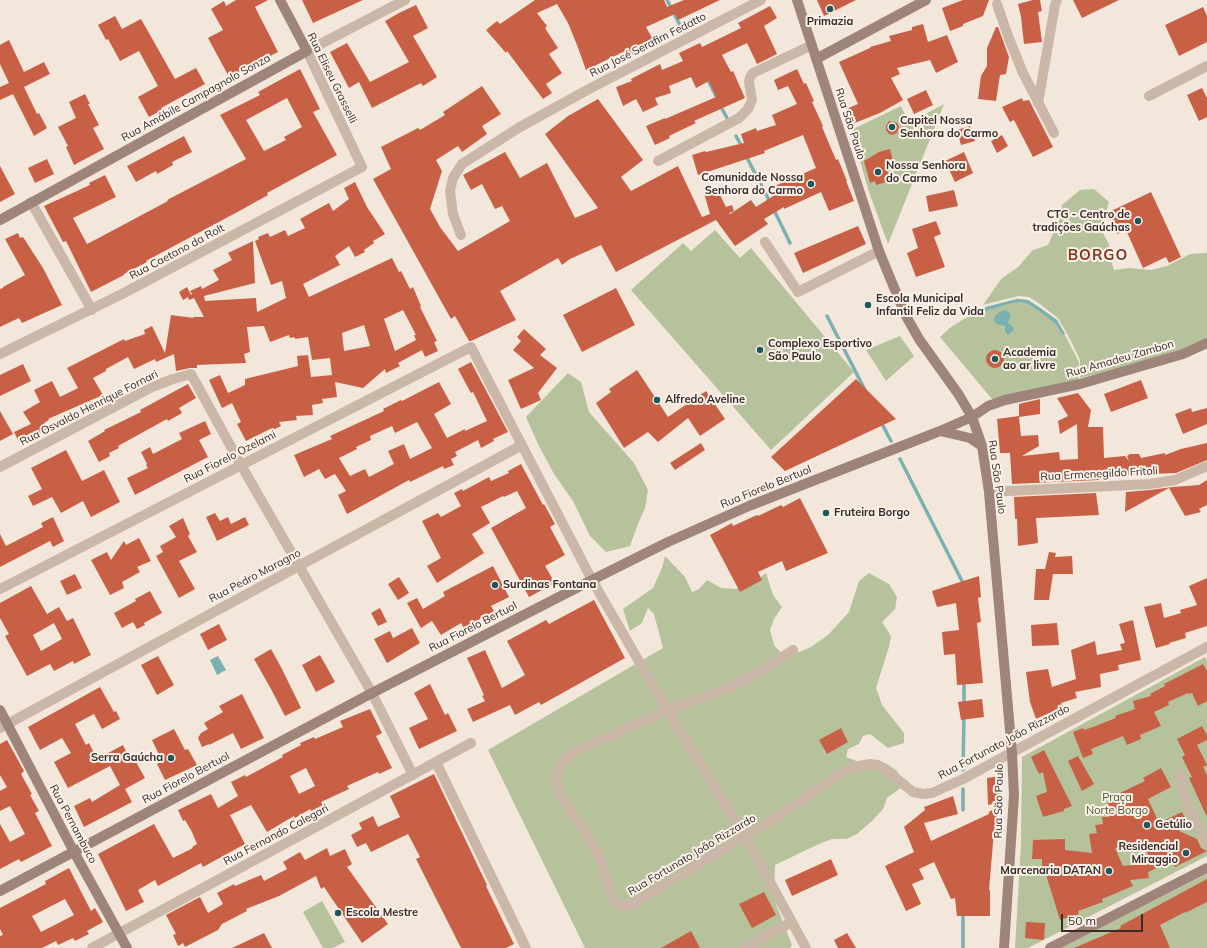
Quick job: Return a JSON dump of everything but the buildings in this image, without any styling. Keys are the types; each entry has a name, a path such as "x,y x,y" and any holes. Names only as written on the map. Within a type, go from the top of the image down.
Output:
{"main road":[{"name":"Rua Eliseu Grasselli","path":"280,0 307,51"},
{"name":"Rua São Paulo","path":"797,0 879,251 906,316 919,339 959,395 972,417 982,446 989,492 1012,753 1014,795 1004,948"},
{"path":"816,59 926,0"},
{"name":"Rua Amábile Campagnolo Sonza","path":"0,220 307,51"},
{"name":"Rua Amadeu Zambon","path":"972,417 988,406 1005,400 1080,384 1183,354 1207,343"},
{"name":"Rua Fiorelo Bertuol","path":"0,891 372,693 668,542 749,506 972,417"},
{"path":"940,431 970,438 982,446"},
{"name":"Rua Pernambuco","path":"0,710 4,726 127,948"},
{"path":"1050,948 1207,868"}],"street":[{"name":"Rua Amábile Campagnolo Sonza","path":"307,51 405,0"},
{"name":"Rua José Serafim Fedatto","path":"461,235 453,214 450,191 453,178 462,164 520,127 588,89 761,0"},
{"path":"1038,103 1057,0"},
{"path":"997,4 1011,44 1038,103 1054,133"},
{"path":"658,161 739,118 748,109 752,100 749,82 752,73 812,45"},
{"name":"Rua Eliseu Grasselli","path":"307,51 362,167"},
{"path":"1149,96 1207,66"},
{"name":"Rua Caetano da Rolt","path":"0,354 92,310 362,167"},
{"path":"31,202 92,310"},
{"path":"765,242 798,292 879,251"},
{"name":"Rua Fiorelo Ozelami","path":"0,589 471,347 522,445"},
{"name":"Rua Osvaldo Henrique Fornari","path":"0,467 152,387 191,374 241,465"},
{"path":"522,445 592,580 667,710 745,836 806,948"},
{"name":"Rua Pedro Maragno","path":"4,726 522,445"},
{"path":"241,465 372,693 413,775"},
{"name":"Rua Ermenegildo Fritoli","path":"989,492 1150,484 1175,480 1207,466"},
{"name":"Rua Fortunato João Rizzardo","path":"667,710 574,752 562,763 556,779 560,795 587,835 599,856 612,898 618,905 630,906 774,820 840,774 854,767 870,764 878,765 913,792 923,794 932,793 961,780 1012,753 1207,647"},
{"path":"667,710 732,686 763,670 793,650"},
{"name":"Rua Fernando Calegari","path":"92,948 471,743"},
{"path":"436,762 526,948"},
{"path":"1180,774 1184,794 1190,810 1207,845"},
{"path":"744,948 792,922"}],"green space":[{"path":"944,104 888,244 869,192 851,130 901,106 909,123"},
{"path":"1094,189 1109,202 1101,230 1109,244 1114,270 1129,268 1151,270 1167,266 1190,254 1207,253 1207,341 1131,366 1080,378 1080,360 1071,341 1058,318 1040,304 1029,297 1018,296 983,305 1001,279 1018,267 1033,250 1048,245 1059,220 1062,205 1080,190"},
{"name":"Complexo Esportivo São Paulo","path":"715,230 740,258 751,248 854,372 771,450 631,290 683,243 691,251"},
{"path":"1017,299 1028,300 1057,320 1079,362 1079,381 992,399 940,337 951,327 982,308"},
{"path":"900,336 914,356 886,381 866,350"},
{"path":"568,373 581,382 589,412 634,463 648,490 645,508 630,546 606,552 590,536 573,501 554,474 526,417"},
{"path":"665,556 685,577 692,592 699,589 707,580 721,588 736,589 758,579 766,573 773,595 782,607 774,619 770,630 774,645 781,653 794,654 811,647 828,635 849,612 859,581 869,573 889,584 897,597 895,609 882,622 891,636 876,688 882,705 904,733 904,743 888,748 870,734 863,736 859,744 848,749 846,757 859,762 887,764 897,771 902,787 887,798 883,809 857,834 847,839 832,839 821,843 775,865 774,899 792,945 790,948 585,948 488,750 663,648 654,614 648,608 642,623 630,631 623,609 653,588 662,568"},
{"name":"Praça Norte Borgo","path":"1205,657 1207,661 1207,856 1028,948 1015,948 1021,843 1022,757"},
{"path":"1207,874 1207,948 1060,948"},
{"path":"322,901 345,942 333,948 323,948 303,912"}],"water":[{"path":"1017,299 1028,300 1057,320 1065,334 1062,334 1056,324 1039,311 1022,302 1012,303 970,315 982,308"},
{"path":"1005,310 1011,315 1008,323 1014,330 1008,335 1005,331 1005,326 997,324 994,321 995,316 999,312"},
{"path":"218,656 226,670 217,675 210,660"}],"waterway":[{"path":"667,0 683,31"},
{"path":"707,78 716,96"},
{"path":"720,105 727,118"},
{"path":"736,136 742,147"},
{"path":"745,154 770,202"},
{"path":"774,210 790,243"},
{"path":"827,316 865,390"},
{"path":"881,422 891,441"},
{"path":"900,459 964,585"},
{"path":"964,681 964,705"},
{"path":"963,770 964,715"},
{"path":"963,789 963,810"},
{"path":"963,911 963,948"}],"place":[{"name":"Primazia","path":"830,9"},
{"name":"Capitel Nossa Senhora do Carmo","path":"892,127"},
{"name":"Nossa Senhora do Carmo","path":"878,172"},
{"name":"Comunidade Nossa Senhora do Carmo","path":"811,184"},
{"name":"CTG - Centro de tradições Gaúchas","path":"1138,221"},
{"name":"Escola Municipal Infantil Feliz da Vida","path":"868,305"},
{"name":"Complexo Esportivo São Paulo","path":"760,350"},
{"name":"Academia ao ar livre","path":"995,359"},
{"name":"Alfredo Aveline","path":"657,400"},
{"name":"Fruteira Borgo","path":"826,513"},
{"name":"Surdinas Fontana","path":"495,585"},
{"name":"Serra Gaúcha","path":"171,758"},
{"name":"Getúlio","path":"1147,825"},
{"name":"Residencial Miraggio","path":"1186,853"},
{"name":"Marcenaria DATAN","path":"1109,871"},
{"name":"Escola Mestre","path":"338,913"}],"district":[{"name":"BORGO","path":"1098,255"}]}
